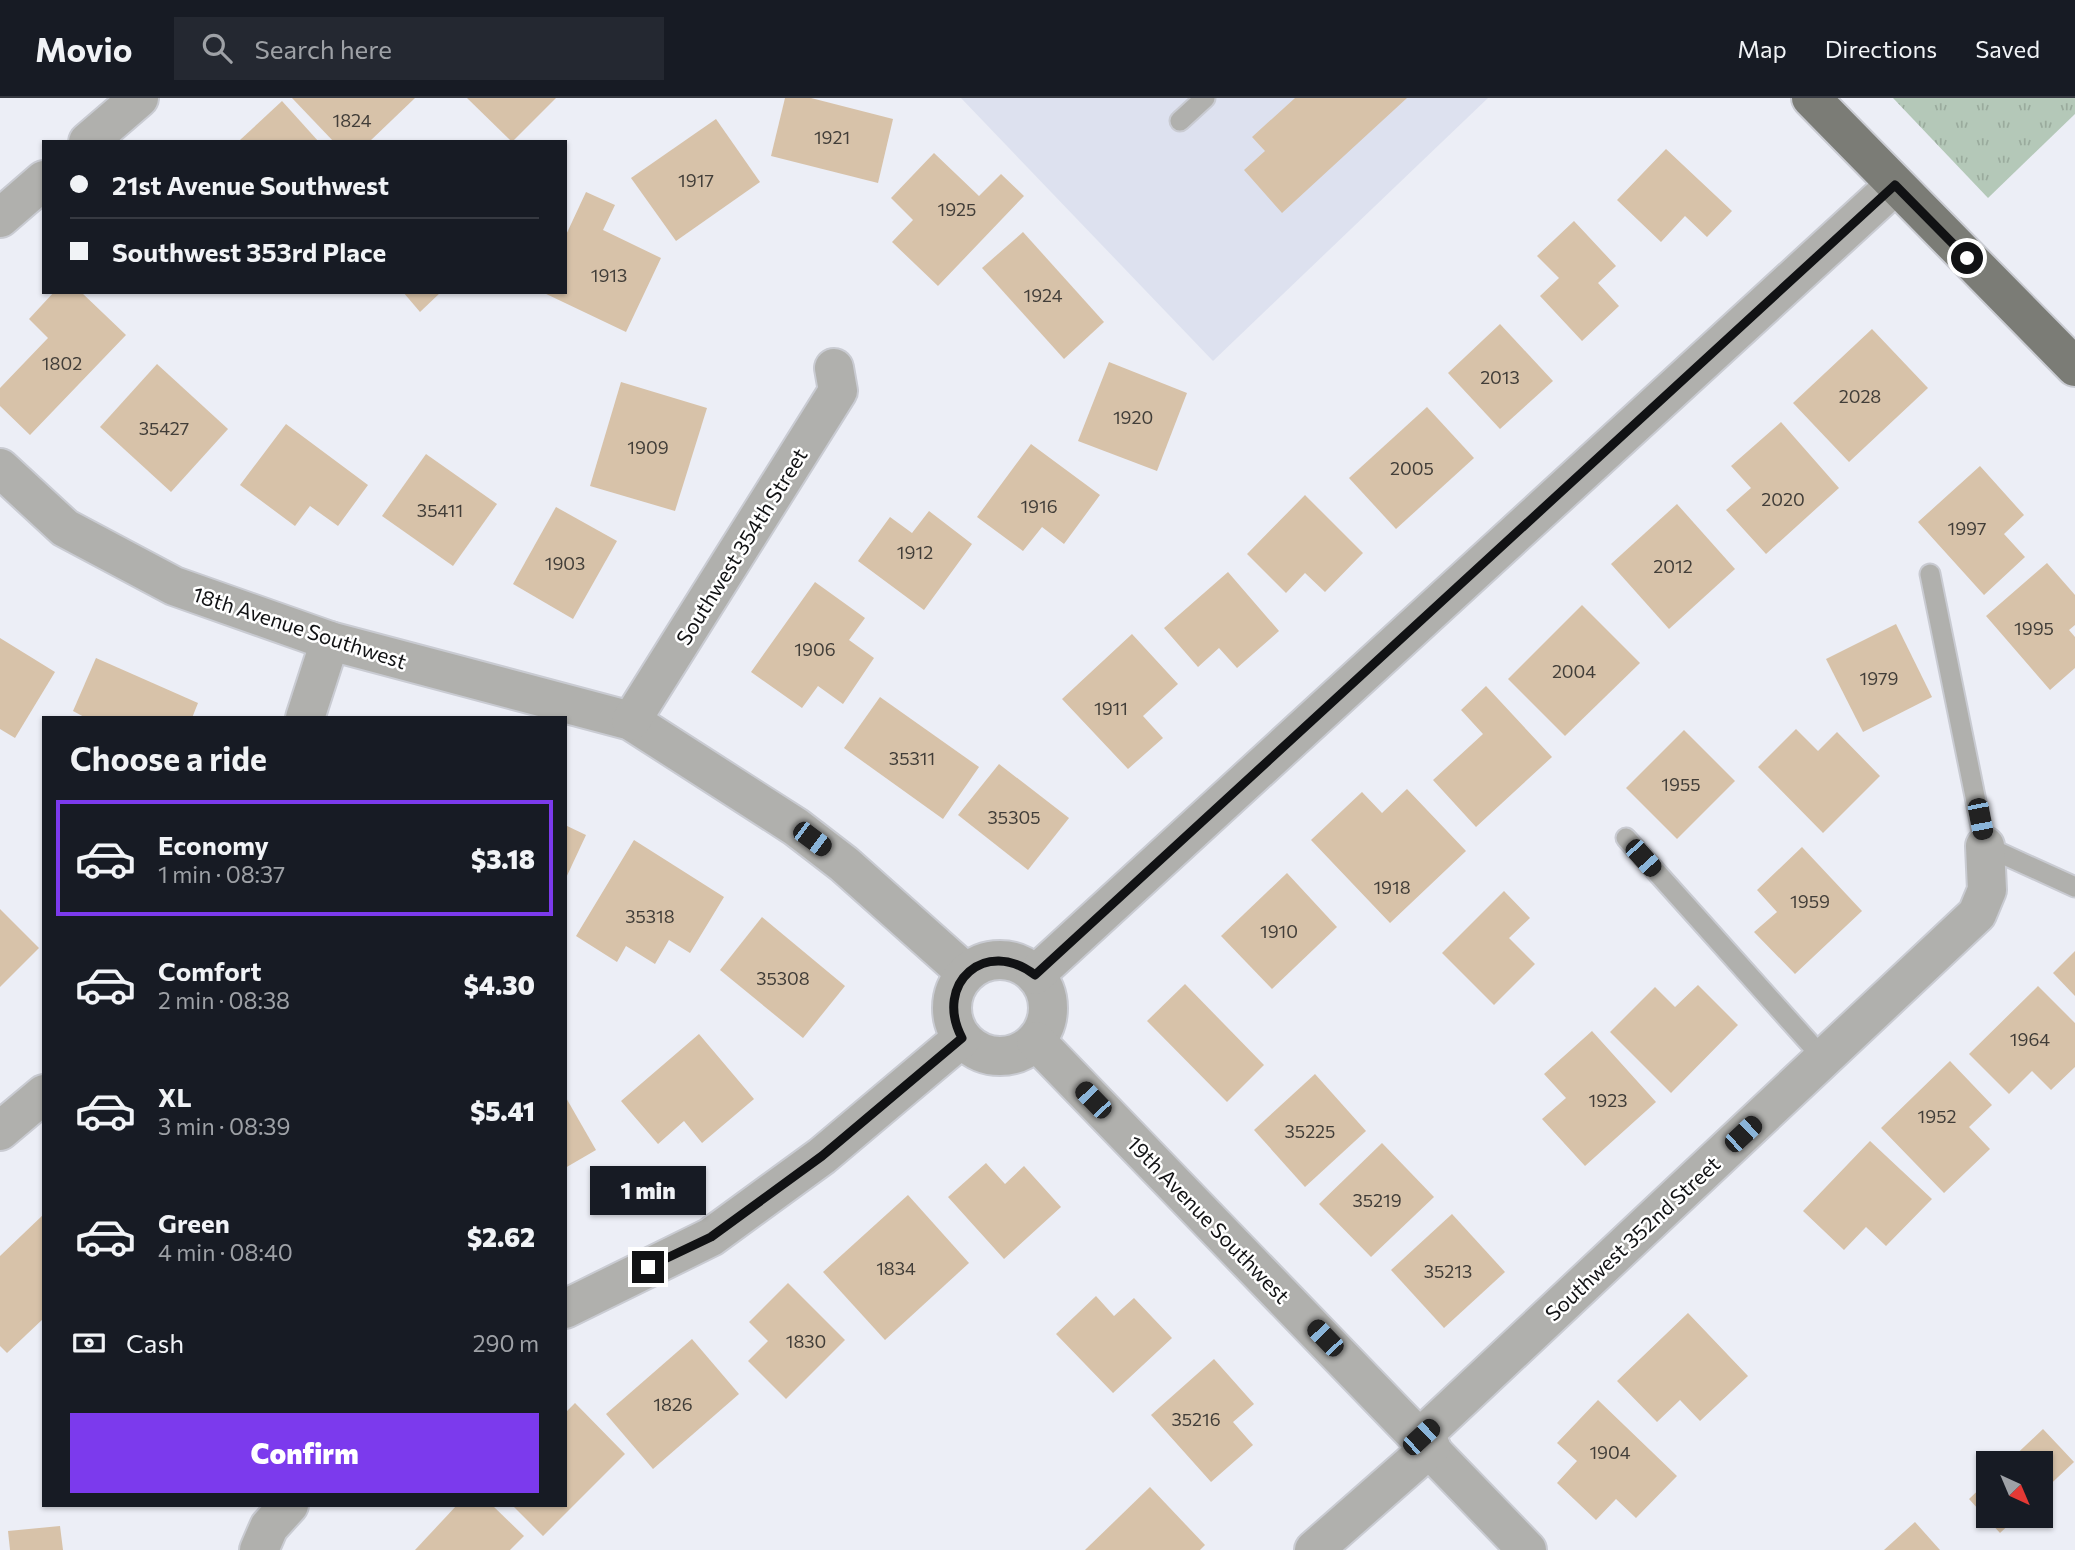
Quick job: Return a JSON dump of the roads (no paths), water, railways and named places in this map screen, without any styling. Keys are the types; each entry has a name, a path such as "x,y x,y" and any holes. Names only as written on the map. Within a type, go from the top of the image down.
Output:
{"main road":[{"path":"1811,98 2075,367"}],"street":[{"path":"90,140 139,98"},
{"path":"0,218 42,182"},
{"path":"1035,975 1895,185"},
{"name":"Southwest 354th Street","path":"631,721 838,391 834,368"},
{"name":"18th Avenue Southwest","path":"0,468 65,528 174,586 330,641 631,721"},
{"path":"306,716 330,641"},
{"path":"631,721 796,827 844,864 966,973"},
{"name":"Southwest 352nd Street","path":"1314,1550 1823,1058 1976,914 1987,890 1985,846"},
{"path":"1008,960 1035,975 1046,991 1049,1007 1036,1041 1018,1052 999,1055 984,1052 962,1038 954,1024 951,1007 956,987 966,973 990,961 1008,960"},
{"path":"567,1308 711,1237 822,1156 962,1038"},
{"name":"19th Avenue Southwest","path":"1036,1041 1426,1442 1527,1550"},
{"path":"0,1130 42,1096"},
{"path":"258,1550 269,1527 287,1507"}],"lane":[{"path":"1180,121 1205,98"},
{"path":"1930,574 1985,846 2075,887"},
{"path":"1626,838 1823,1058"}]}
